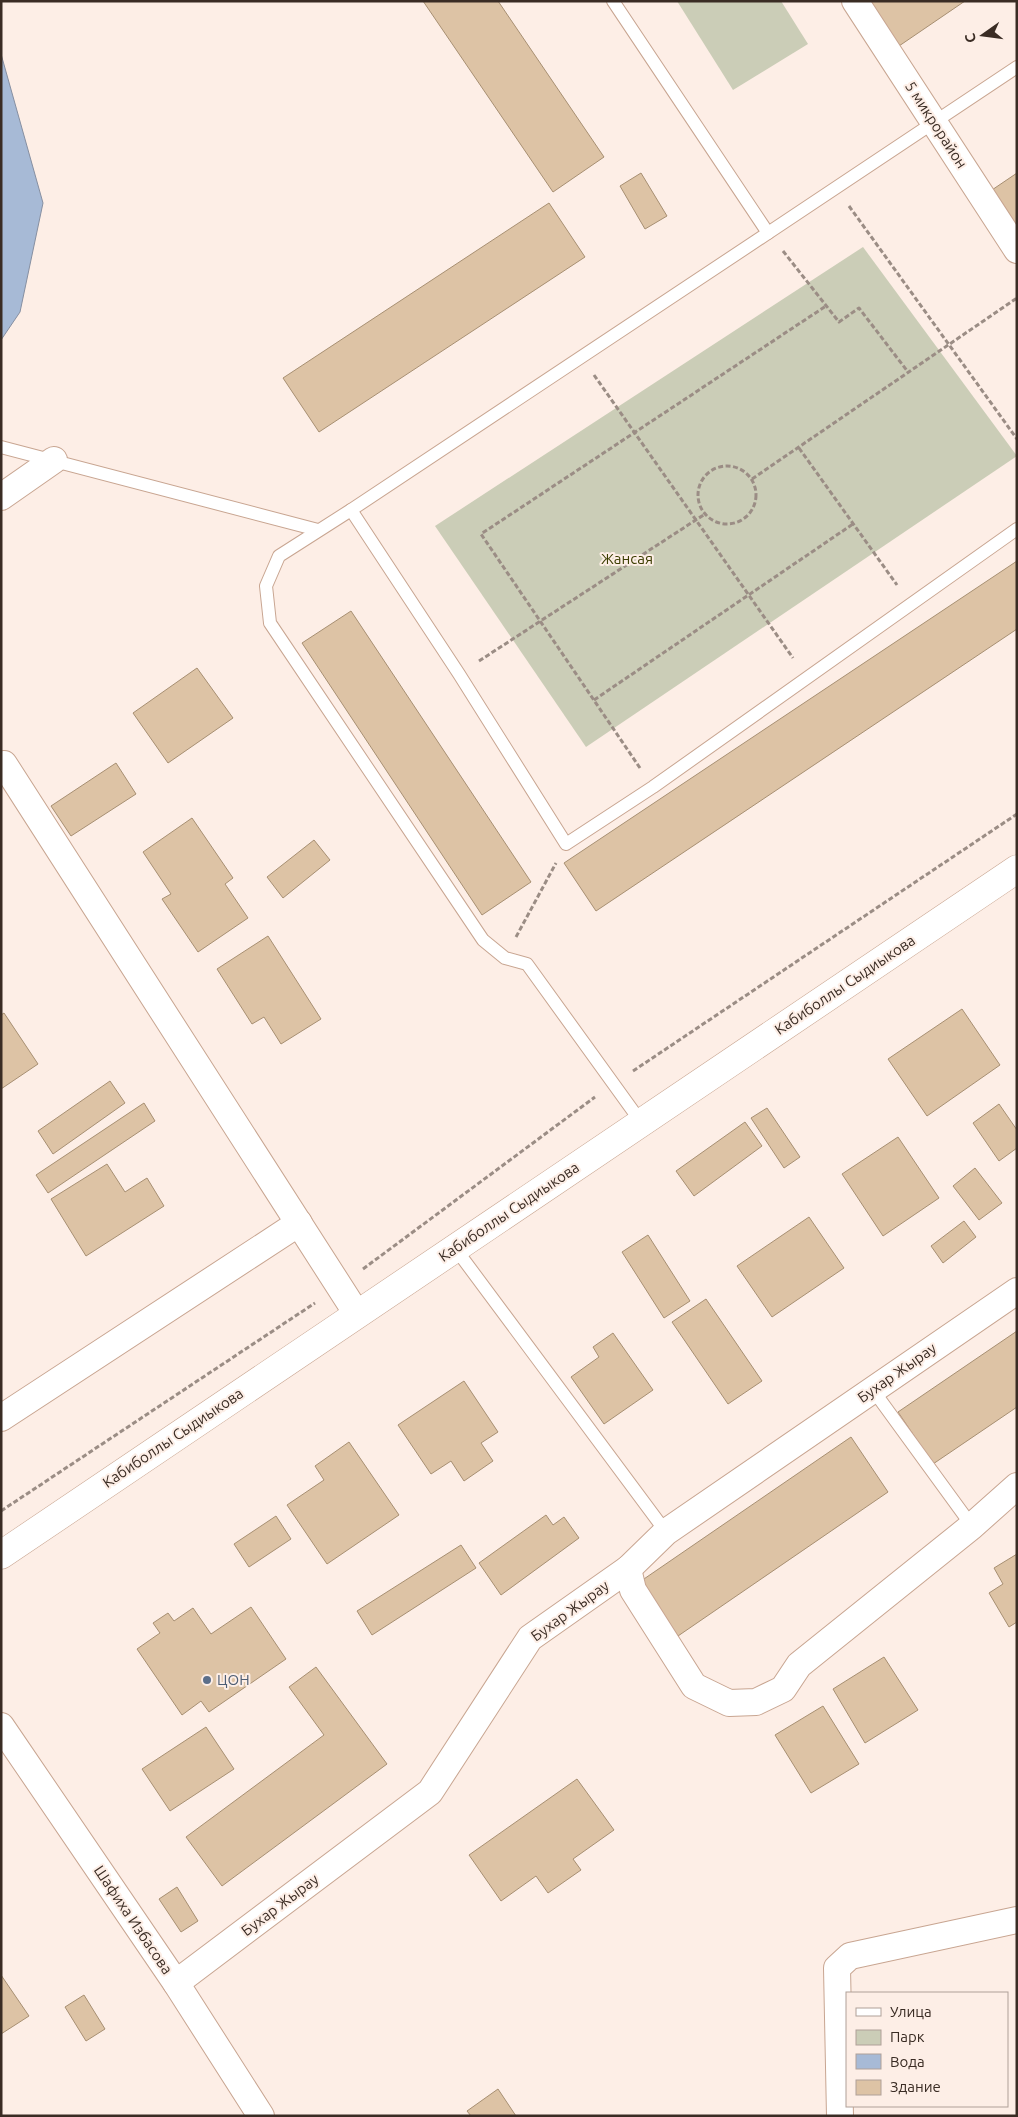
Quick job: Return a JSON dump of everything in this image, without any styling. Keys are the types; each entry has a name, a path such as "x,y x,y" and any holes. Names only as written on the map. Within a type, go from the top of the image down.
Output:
{"street":[{"name":"5 микрорайон","path":"855,1 1017,250"},
{"path":"1,497 54,460"},
{"path":"4,764 357,1314"},
{"name":"Кабиболлы Сыдиыкова","path":"2,1553 1017,870"},
{"path":"1,1418 299,1223"},
{"name":"Бухар Жырау","path":"176,1983 430,1792 530,1638 628,1570 666,1532 1017,1291"},
{"path":"628,1570 633,1590 694,1686 729,1703 756,1702 783,1689 799,1665 972,1526 1017,1486"},
{"name":"Шафиха Избасова","path":"1,1726 176,1983 261,2116"},
{"path":"840,2116 837,1968 850,1956 1017,1920"}],"lane":[{"path":"613,1 768,233"},
{"path":"641,1122 527,964 505,958 483,940 270,623 266,586 279,556 1017,67"},
{"path":"1,447 318,530"},
{"path":"351,510 459,674 566,844 653,787 1017,529"},
{"path":"455,1248 666,1532"},
{"path":"873,1390 972,1526"}],"path":[{"path":"836,188 1017,438"},
{"path":"768,233 839,322 859,308 908,372"},
{"path":"752,480 1017,298"},
{"path":"653,787 481,534 826,306"},
{"path":"581,356 806,678"},
{"path":"799,448 910,604"},
{"path":"728,465 738,467 752,480 756,498 748,515 731,524 721,523 705,514 700,506 699,486 703,478 710,471 728,465"},
{"path":"459,674 705,514"},
{"path":"594,700 853,524"},
{"path":"1,1510 340,1286 614,1084 1017,814"},
{"path":"505,958 566,844"}],"green space":[{"path":"677,1 781,1 808,44 733,90"},
{"name":"Жансая","path":"863,247 1017,456 586,747 435,526"}],"water":[{"path":"1,54 43,203 20,312 1,340"}],"building":[{"path":"423,1 498,1 604,157 553,192"},
{"path":"868,1 965,1 899,46"},
{"path":"641,173 667,216 645,229 620,186"},
{"path":"1017,173 1017,240 986,194"},
{"path":"549,203 585,257 319,432 283,378"},
{"path":"1017,561 1017,629 596,911 564,863"},
{"path":"351,611 531,882 482,915 302,643"},
{"path":"197,668 233,718 168,763 133,713"},
{"path":"116,763 136,794 71,836 51,806"},
{"path":"192,818 233,878 225,884 248,918 198,952 162,899 171,894 143,852"},
{"path":"314,840 330,860 283,898 267,877"},
{"path":"268,936 321,1019 281,1044 264,1017 252,1024 217,969"},
{"path":"962,1009 1000,1065 927,1116 888,1059"},
{"path":"4,1013 38,1064 1,1089 1,1015"},
{"path":"110,1081 125,1103 53,1154 38,1131"},
{"path":"144,1103 155,1121 48,1193 36,1175"},
{"path":"999,1104 1017,1130 1017,1148 999,1161 973,1123"},
{"path":"767,1108 800,1157 784,1168 751,1118"},
{"path":"745,1122 762,1146 694,1196 676,1171"},
{"path":"898,1137 939,1198 883,1236 842,1174"},
{"path":"107,1164 125,1192 147,1178 164,1206 86,1256 51,1199"},
{"path":"975,1168 1002,1203 979,1220 953,1186"},
{"path":"809,1217 844,1268 772,1317 737,1266"},
{"path":"964,1221 976,1237 943,1263 931,1246"},
{"path":"648,1235 690,1301 664,1318 622,1252"},
{"path":"706,1299 762,1381 728,1404 672,1322"},
{"path":"1017,1331 1017,1407 933,1464 898,1412"},
{"path":"613,1333 653,1390 604,1424 571,1377 599,1357 593,1347"},
{"path":"464,1381 498,1432 481,1443 493,1461 464,1481 451,1461 431,1474 398,1425"},
{"path":"851,1437 888,1492 678,1636 641,1581"},
{"path":"349,1442 399,1515 327,1564 287,1505 324,1480 315,1466"},
{"path":"546,1515 553,1525 564,1517 579,1538 501,1595 479,1563"},
{"path":"276,1516 291,1539 249,1567 234,1544"},
{"path":"461,1545 476,1568 372,1635 357,1611"},
{"path":"1017,1554 1017,1622 1009,1627 989,1593 1003,1584 994,1568"},
{"name":"ЦОН","path":"251,1607 286,1659 209,1712 201,1701 182,1715 137,1649 160,1633 153,1623 168,1613 174,1621 193,1608 211,1634"},
{"path":"884,1657 918,1710 865,1743 833,1689"},
{"path":"316,1667 387,1764 222,1886 186,1837 324,1735 289,1687"},
{"path":"823,1706 859,1764 811,1793 775,1735"},
{"name":"ЦОН","path":"206,1727 234,1769 170,1811 142,1769"},
{"path":"577,1779 614,1830 573,1859 581,1870 548,1893 536,1876 501,1901 469,1855"},
{"path":"177,1887 198,1921 181,1932 159,1899"},
{"path":"1,1975 29,2016 1,2034"},
{"path":"84,1995 105,2029 86,2041 65,2007"},
{"path":"498,2089 516,2116 471,2116 467,2111"}],"place":[{"name":"ЦОН","path":"207,1680"}]}
